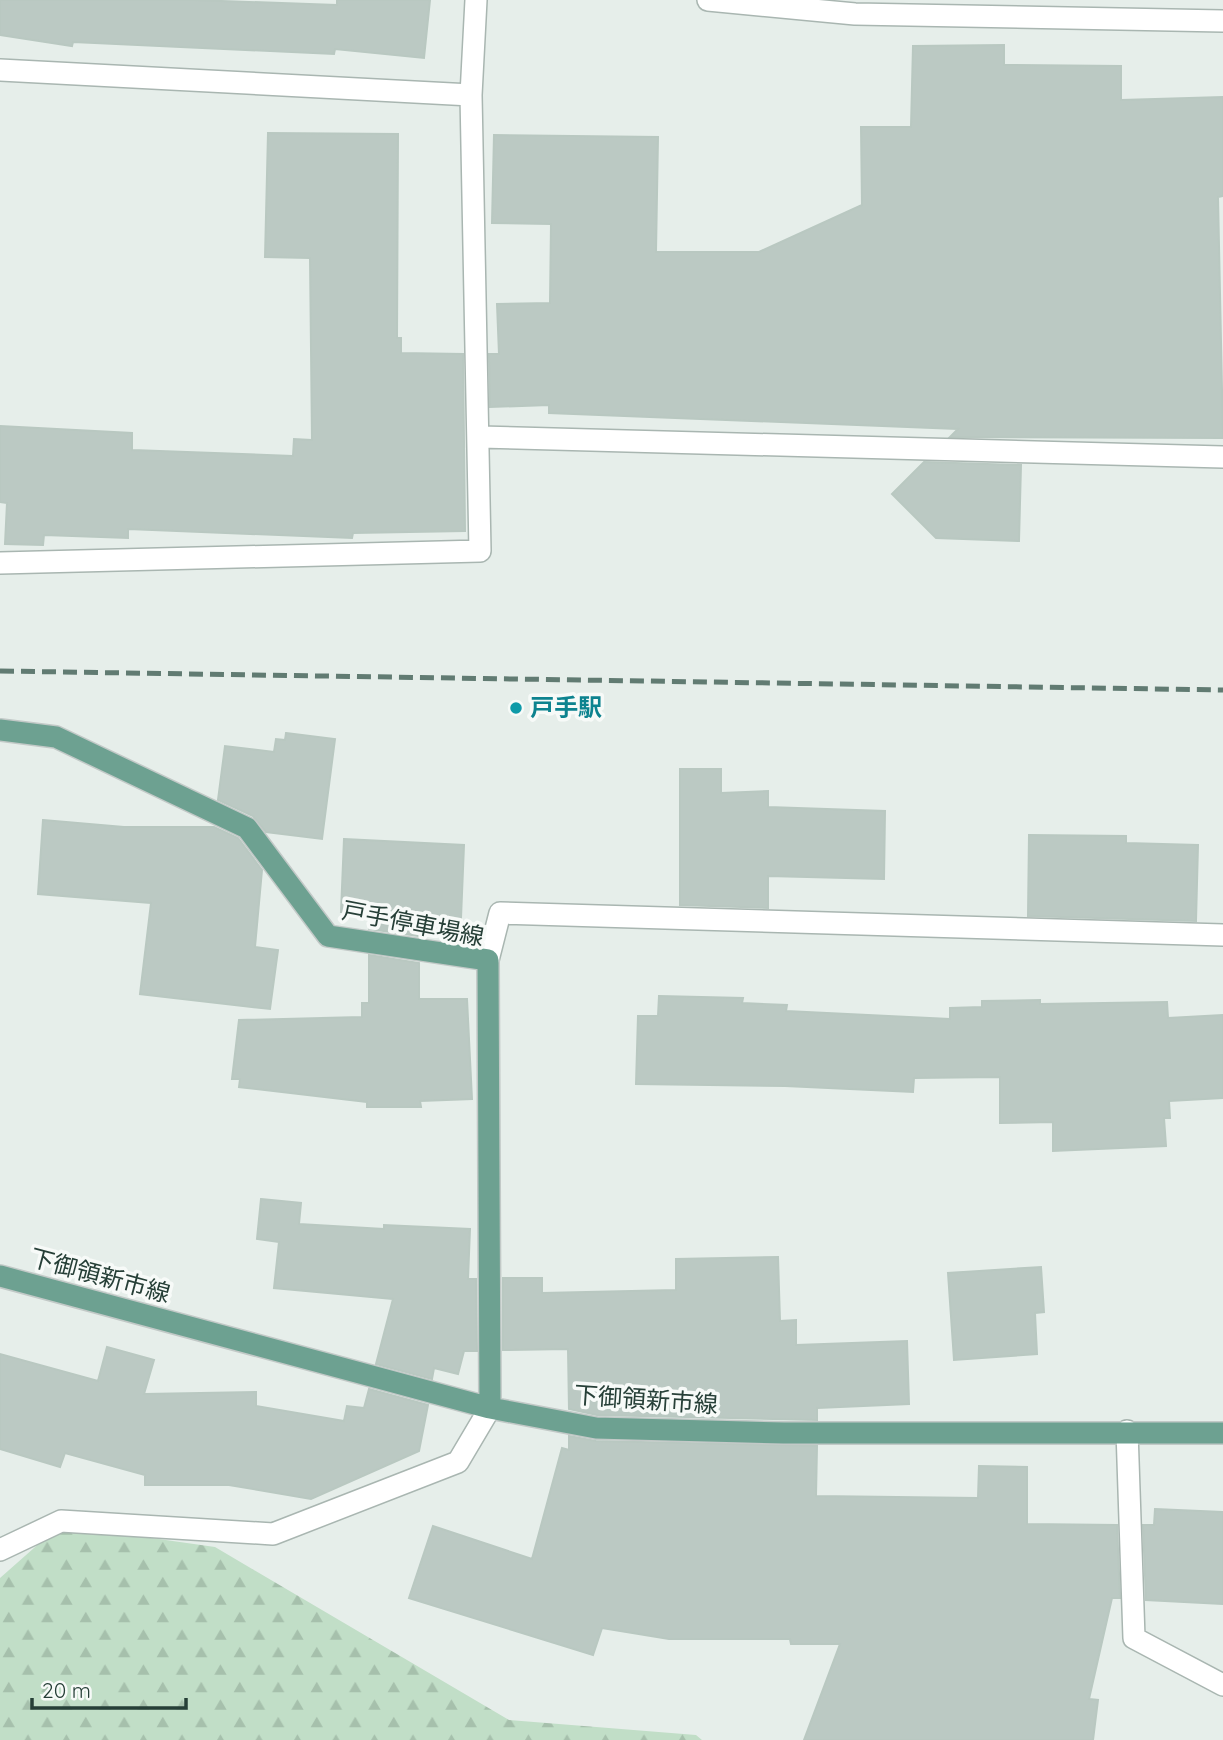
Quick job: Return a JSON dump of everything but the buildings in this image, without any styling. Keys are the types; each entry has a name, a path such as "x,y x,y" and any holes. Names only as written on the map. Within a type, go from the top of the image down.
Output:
{"main road":[{"name":"戸手停車場線","path":"0,730 56,737 247,828 328,936 488,960 490,1408"},
{"name":"下御領新市線","path":"0,1276 490,1408 596,1428 784,1433 1223,1433"}],"street":[{"path":"0,563 480,551 480,436 471,95 476,0"},
{"path":"708,0 855,13 1223,21"},
{"path":"0,70 471,95"},
{"path":"480,436 1223,457"},
{"path":"488,960 500,913 1223,935"},
{"path":"0,1550 61,1521 273,1534 458,1462 490,1408"},
{"path":"1127,1431 1134,1638 1223,1685"}],"green space":[{"path":"60,1525 215,1547 509,1720 696,1735 702,1740 0,1740 0,1578"}],"railway":[{"path":"0,671 1223,690"}],"place":[{"name":"戸手駅","path":"516,708"}]}
